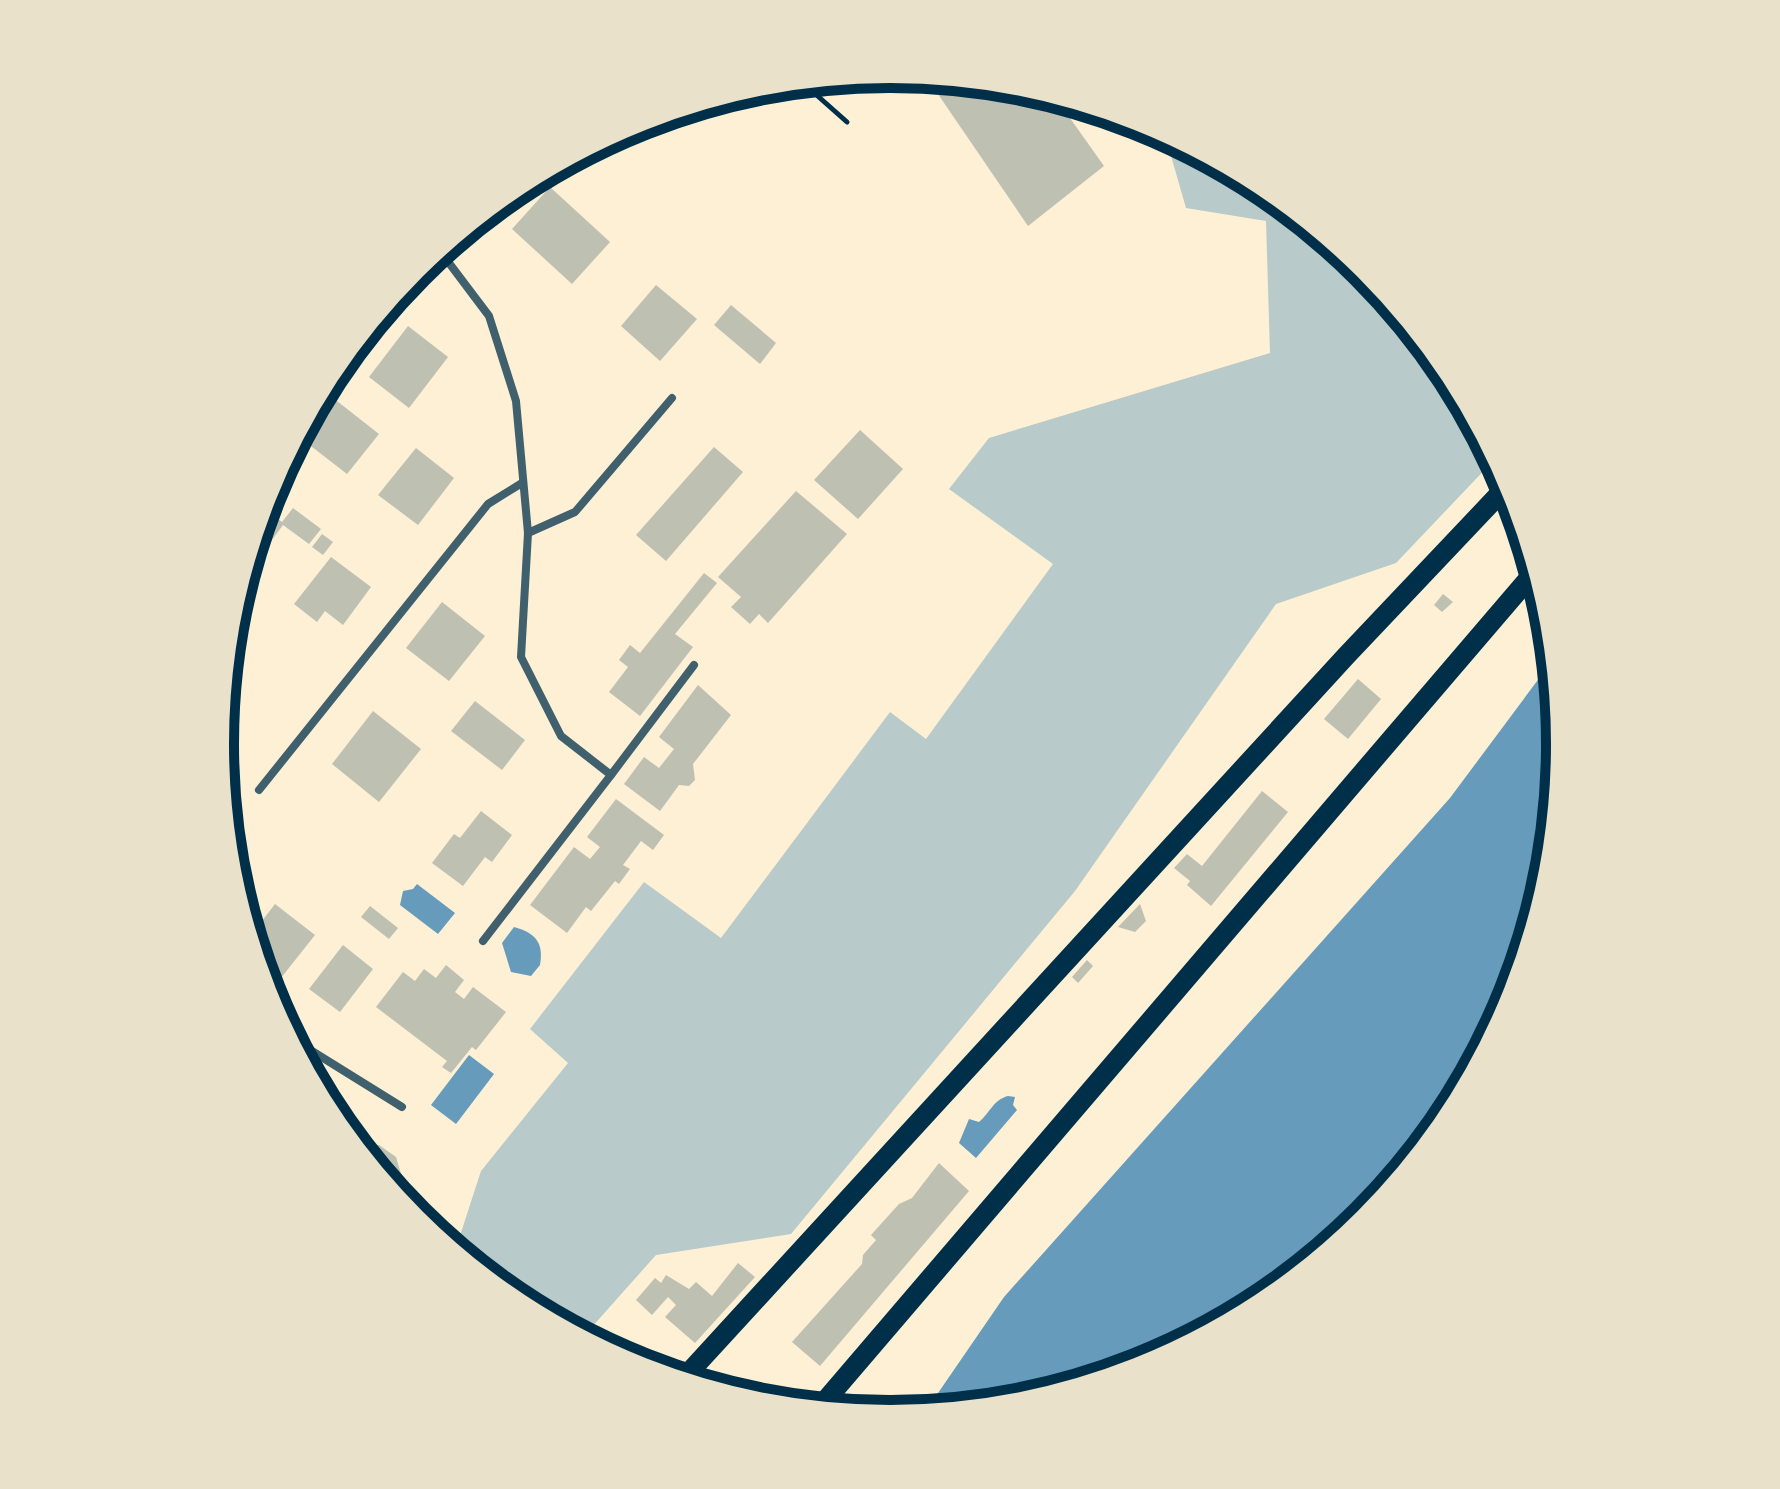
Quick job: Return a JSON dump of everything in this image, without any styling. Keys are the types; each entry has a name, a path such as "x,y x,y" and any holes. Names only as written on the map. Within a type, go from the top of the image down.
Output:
{"main road":[{"path":"691,1370 1346,656 1498,496"},
{"path":"828,1398 1526,582"}],"street":[{"path":"447,260 489,316 516,401 528,533 521,657 561,736 611,775"},
{"path":"528,533 575,512 672,398"},
{"path":"259,790 488,504 522,483"},
{"path":"483,941 694,665"},
{"path":"308,1049 402,1107"}],"path":[{"path":"814,93 847,122"}],"shaded area":[{"path":"1170,151 1255,199 1323,251 1354,280 1384,312 1436,380 1459,416 1486,469 1396,563 1276,604 1075,891 791,1234 656,1255 591,1328 562,1313 525,1290 459,1239 481,1171 568,1063 530,1029 644,882 721,938 890,712 926,739 1053,564 949,489 989,438 1270,353 1266,221 1186,208"}],"water":[{"path":"1542,674 1546,744 1541,830 1534,873 1512,956 1497,996 1459,1073 1411,1144 1384,1177 1354,1209 1290,1265 1218,1313 1180,1333 1141,1351 1060,1379 933,1400 1004,1297 1450,798"},
{"path":"417,884 455,913 438,934 400,905 403,891 413,889"},
{"path":"514,927 533,936 539,944 540,965 531,976 511,972 502,943"},
{"path":"469,1055 494,1074 456,1124 431,1105"},
{"path":"1008,1096 1015,1097 1013,1105 1017,1110 976,1158 959,1143 969,1119 979,1122 995,1104"}],"building":[{"path":"935,89 1018,101 1065,112 1104,166 1028,226"},
{"path":"550,187 610,242 572,284 512,229"},
{"path":"656,285 697,319 660,361 621,326"},
{"path":"731,305 776,343 760,364 714,325"},
{"path":"408,326 448,357 409,408 369,377"},
{"path":"333,398 379,434 347,474 307,443"},
{"path":"860,430 903,469 858,519 814,480"},
{"path":"714,447 743,472 666,561 636,535"},
{"path":"416,448 454,478 418,525 378,495"},
{"path":"796,491 847,534 768,623 759,614 750,624 731,607 741,597 718,577"},
{"path":"293,508 321,529 309,544 283,525 262,553 274,516 282,522"},
{"path":"322,534 333,542 323,555 312,547"},
{"path":"331,557 371,587 343,625 325,611 317,622 294,604"},
{"path":"704,573 717,583 675,634 693,647 640,716 609,692 628,667 619,660 630,645 640,653"},
{"path":"1443,594 1453,602 1442,612 1434,605"},
{"path":"442,602 485,636 449,681 406,648"},
{"path":"1358,679 1381,699 1348,739 1324,719"},
{"path":"698,685 731,715 693,764 695,780 689,786 679,785 660,811 624,784 644,757 659,768 674,749 659,737"},
{"path":"475,701 525,740 502,770 451,731"},
{"path":"373,711 421,749 379,802 332,764"},
{"path":"1262,791 1288,812 1211,906 1187,885 1190,881 1174,868 1187,854 1202,866"},
{"path":"616,799 664,835 653,850 641,841 623,865 630,869 619,884 615,881 591,911 586,907 567,933 530,905 574,847 590,859 600,847 587,837"},
{"path":"481,811 512,835 492,862 485,857 463,886 432,863 454,834 460,838"},
{"path":"275,904 315,935 278,982 268,956 259,925"},
{"path":"1140,904 1146,921 1135,932 1118,927"},
{"path":"370,906 398,928 389,939 361,917"},
{"path":"343,945 373,969 340,1012 309,989"},
{"path":"1087,960 1093,966 1078,983 1072,977"},
{"path":"446,965 464,980 455,992 464,999 473,987 506,1012 476,1050 472,1047 451,1073 442,1067 447,1061 376,1007 403,972 415,981 424,969 436,978"},
{"path":"342,1106 350,1112 356,1126"},
{"path":"370,1145 379,1145 396,1157 402,1177 400,1182"},
{"path":"939,1163 969,1191 820,1366 792,1342 862,1264 863,1255 876,1240 871,1235 899,1204 912,1198"},
{"path":"738,1263 755,1277 695,1343 665,1317 676,1305 668,1297 652,1315 636,1300 655,1278 661,1283 666,1275 689,1289 696,1282 712,1296"}]}
